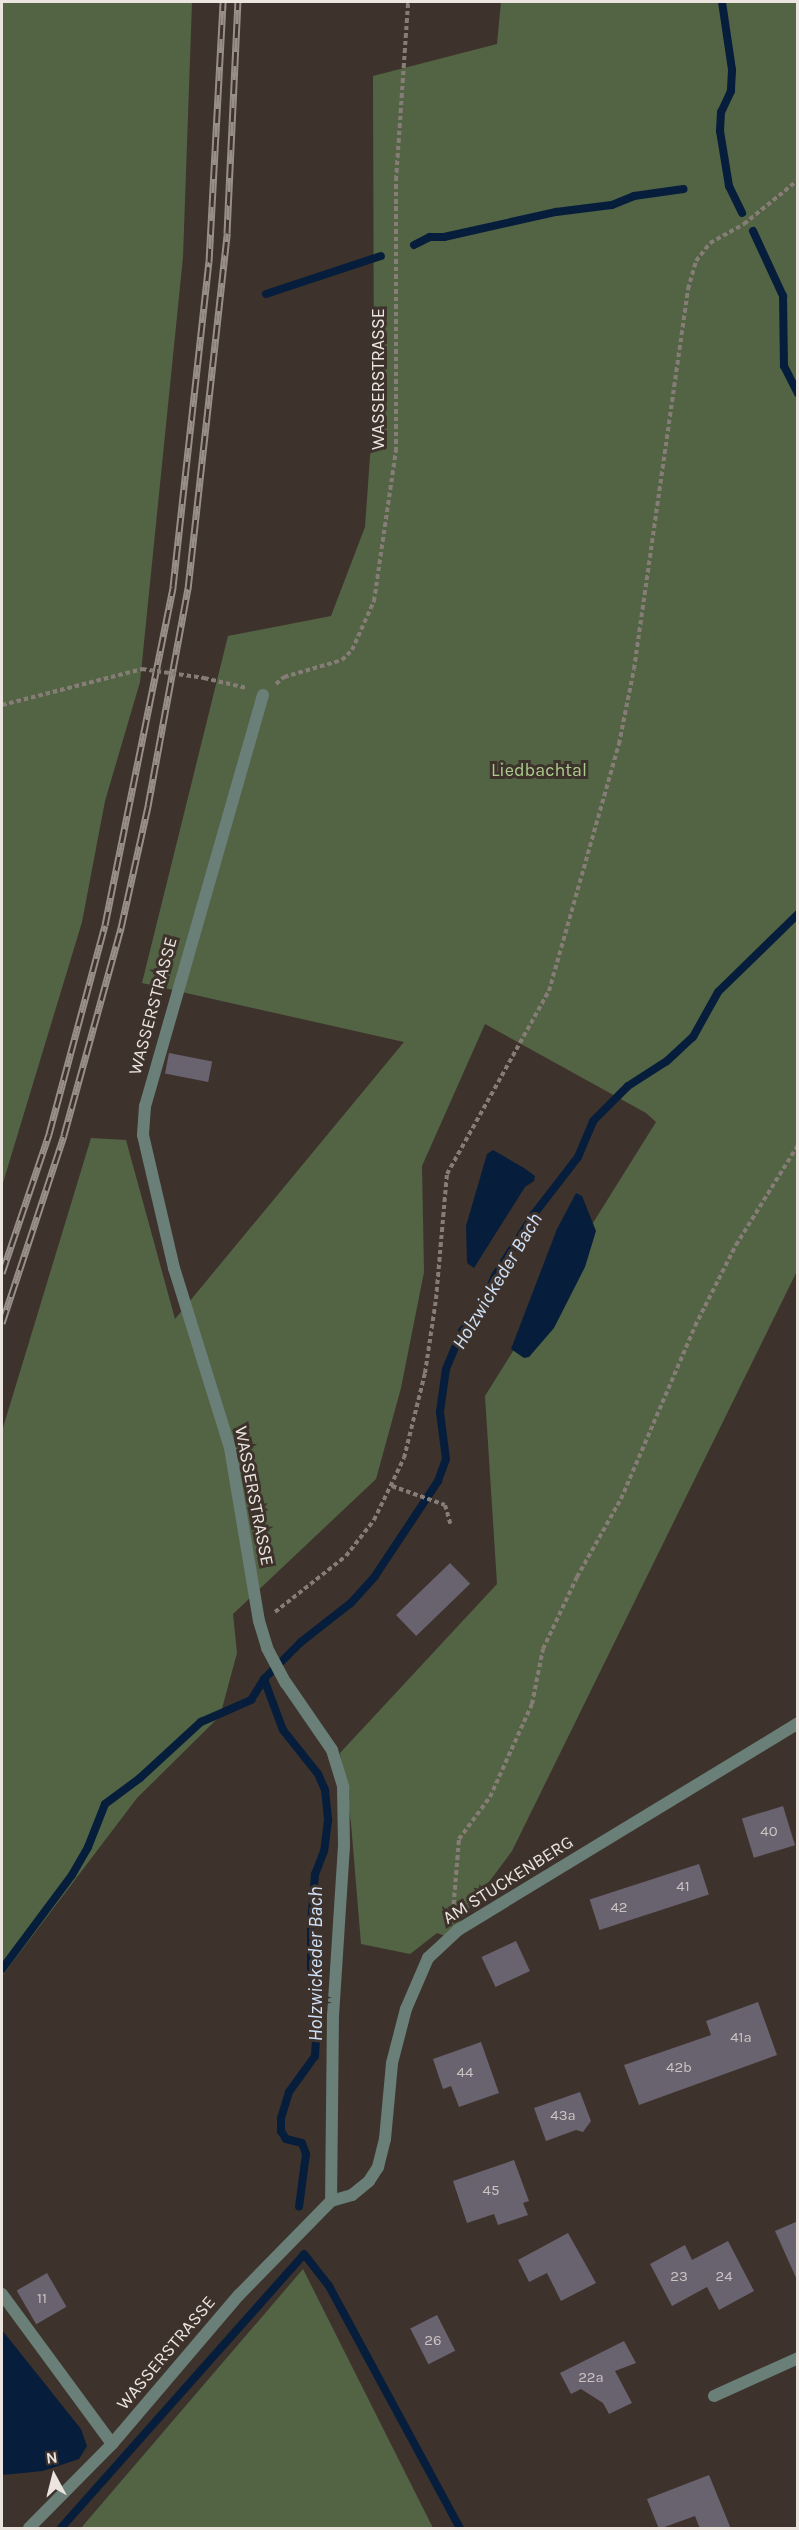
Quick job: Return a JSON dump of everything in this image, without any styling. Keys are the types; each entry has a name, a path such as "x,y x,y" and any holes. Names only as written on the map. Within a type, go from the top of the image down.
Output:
{"street":[{"name":"WASSERSTRASSE","path":"263,694 148,1095 143,1135 174,1268 230,1448 258,1622 267,1648 286,1683 332,1750 345,1804 333,2015 331,2201"},
{"name":"AM STUCKENBERG","path":"352,2195 378,2167 386,2139 392,2063 415,1981 428,1958 458,1930 798,1723"},
{"name":"WASSERSTRASSE","path":"29,2529 112,2444 239,2295 331,2201 352,2195"},
{"path":"2,2294 112,2444"},
{"path":"714,2396 798,2358"}],"path":[{"name":"WASSERSTRASSE","path":"263,694 284,677 342,660 352,650 374,601 396,452 396,180 408,2"},
{"path":"258,1622 293,1601 346,1556 374,1520 404,1458 425,1372 436,1299 447,1174 549,991 619,744 634,669 688,289 696,261 711,243 744,224 798,180"},
{"path":"2,705 142,669 204,678 263,694"},
{"path":"458,1930 451,1899 459,1839 494,1787 532,1704 543,1649 577,1577 621,1500 695,1326 736,1245 798,1145"},
{"path":"392,1486 445,1505 451,1526"}],"green space":[{"path":"2,2 192,2 183,257 140,682 105,801 82,922 2,1186"},
{"name":"Liedbachtal","path":"501,2 797,2 797,1271 512,1851 448,1937 437,1933 410,1954 361,1944 351,1823 340,1753 497,1584 485,1396 656,1122 646,1113 485,1024 422,1166 424,1272 401,1388 376,1479 233,1614 237,1653 220,1716 137,1798 2,1976 2,1431 91,1138 126,1140 175,1319 404,1042 142,983 228,636 331,616 365,527 374,400 373,76 497,44"},
{"path":"303,2269 433,2528 81,2528"}],"water":[{"path":"493,1150 535,1176 534,1181 525,1187 474,1268 467,1263 466,1226 487,1154"},
{"path":"576,1193 582,1196 596,1231 585,1267 554,1328 529,1357 524,1358 511,1349 557,1229"},
{"path":"2,2330 81,2429 87,2446 79,2459 43,2471 2,2475"}],"building":[{"path":"169,1053 212,1061 208,1082 165,1074"},
{"path":"450,1563 470,1584 416,1636 396,1615"},
{"path":"783,1806 795,1845 754,1858 742,1819"},
{"path":"699,1864 709,1894 600,1930 590,1900"},
{"path":"516,1941 530,1971 496,1987 482,1957"},
{"path":"758,2002 777,2055 639,2105 624,2065 711,2035 706,2021"},
{"path":"481,2042 499,2093 459,2107 451,2086 443,2089 433,2059"},
{"path":"580,2092 591,2121 583,2132 576,2130 546,2141 534,2108"},
{"path":"514,2160 529,2201 523,2203 528,2215 498,2225 494,2214 467,2223 453,2181"},
{"path":"798,2221 798,2282 775,2231"},
{"path":"568,2233 596,2283 561,2301 547,2273 529,2282 518,2260"},
{"path":"728,2241 754,2291 719,2310 707,2287 672,2306 650,2264 685,2245 692,2260"},
{"path":"47,2273 66,2307 36,2324 17,2290"},
{"path":"437,2315 455,2351 428,2364 410,2329"},
{"path":"624,2341 636,2363 615,2371 632,2403 609,2414 603,2403 581,2389 571,2394 560,2373"},
{"path":"709,2475 731,2529 700,2529 695,2516 659,2529 647,2499"}],"waterway":[{"name":"Holzwickeder Bach","path":"722,2 732,70 731,91 721,112 720,131 729,186 742,213"},
{"path":"414,245 430,237 444,237 556,212 612,205 634,196 684,189"},
{"name":"Holzwickeder Bach","path":"753,231 783,296 784,366 798,394"},
{"path":"266,294 381,256"},
{"name":"Holzwickeder Bach","path":"2,1969 72,1875 88,1847 105,1804 140,1778 201,1722 251,1700 264,1679 301,1642 351,1603 375,1576 438,1481 446,1459 440,1412 446,1369 462,1331 480,1311 495,1276 534,1214 578,1157 593,1121 628,1086 667,1061 693,1037 718,992 798,914"},
{"name":"Holzwickeder Bach","path":"264,1679 283,1730 318,1774 325,1790 328,1820 324,1851 315,1874 311,1925 311,1967 318,2005 315,2056 289,2092 281,2118 281,2131 286,2139 302,2143 306,2154 299,2207"},
{"name":"Holzwickeder Bach","path":"61,2528 304,2254 329,2286 460,2528"}],"railway":[{"path":"2,1273 49,1134 105,925 173,587 209,262 223,2"},
{"path":"2,1323 64,1135 121,928 148,806 188,589 227,233 238,2"}]}
